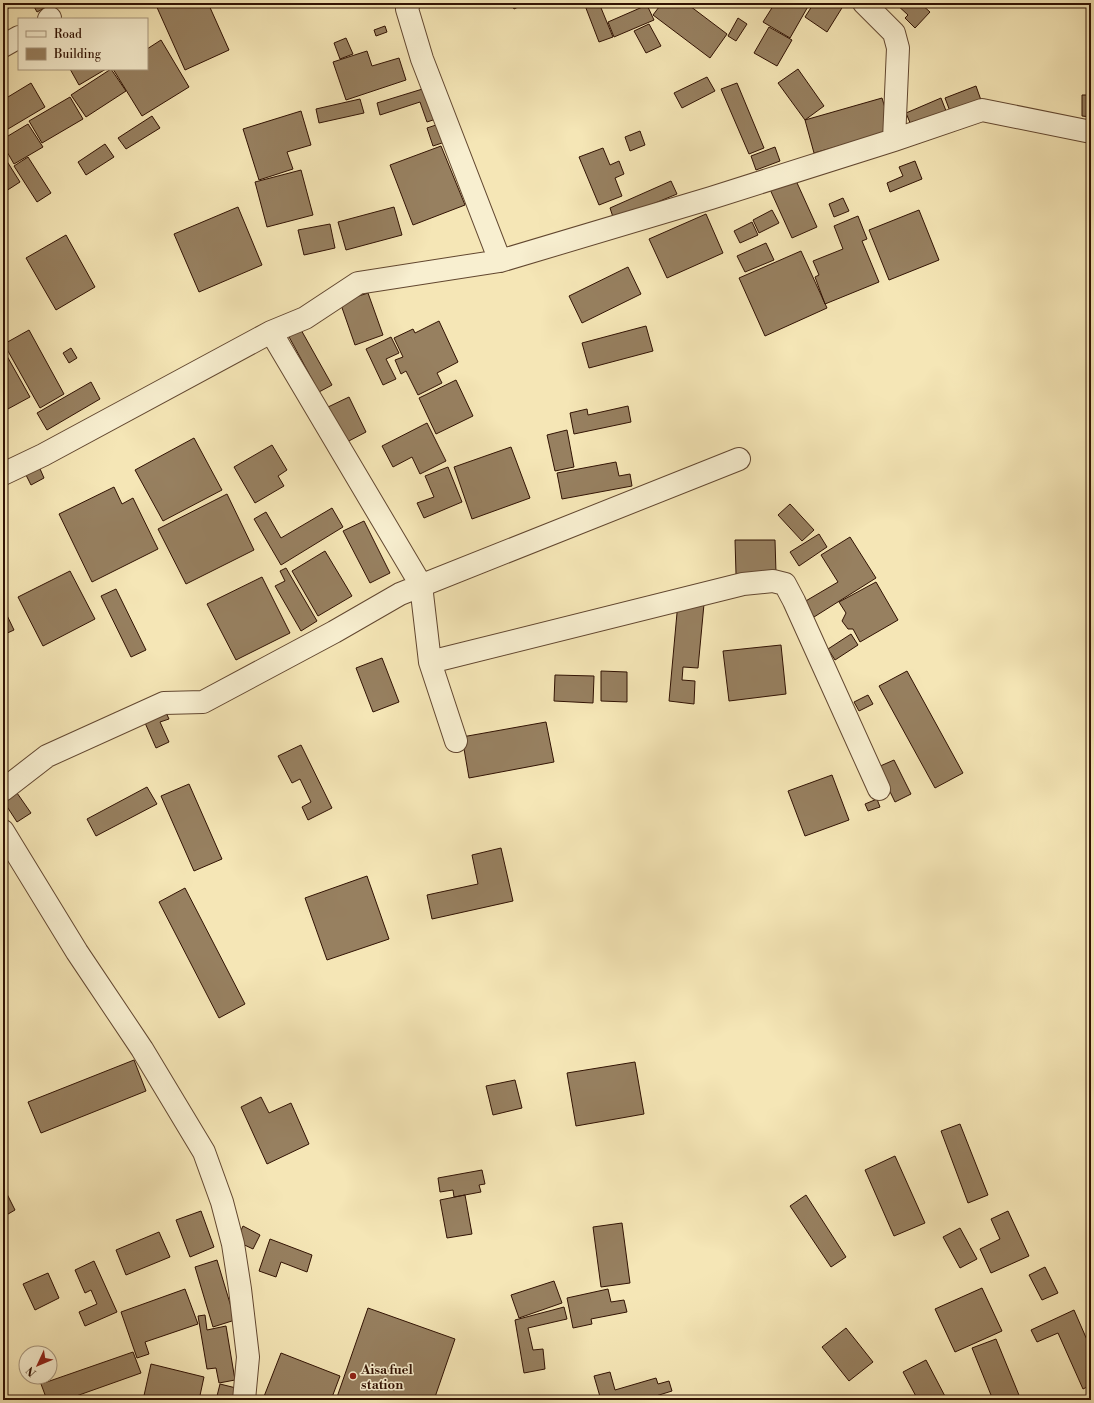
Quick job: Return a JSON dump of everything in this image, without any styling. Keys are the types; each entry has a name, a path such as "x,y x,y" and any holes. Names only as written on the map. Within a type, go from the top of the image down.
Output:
{"street":[{"path":"409,3 407,9 422,59 500,261"},
{"path":"864,3 894,33 898,48 894,140"},
{"path":"3,46 18,38"},
{"path":"3,474 43,455 271,332 305,318 358,283 500,261 711,198 894,140 982,110 1091,132"},
{"path":"271,332 421,585 430,662 456,741"},
{"path":"3,790 47,756 164,703 204,702 334,632 400,594 739,459"},
{"path":"430,662 743,584 773,581 785,584 879,789"},
{"path":"3,831 77,952 142,1049 204,1152 222,1202 234,1251 248,1356 244,1400"}],"building":[{"path":"3,3 18,3 3,11"},
{"path":"32,3 49,3 50,5 37,12"},
{"path":"155,3 208,3 229,50 185,70"},
{"path":"511,3 526,3 514,9"},
{"path":"584,3 599,3 613,37 599,42"},
{"path":"662,3 686,3 727,34 710,58 653,15"},
{"path":"775,3 810,3 790,38 763,22"},
{"path":"814,3 845,3 827,32 805,17"},
{"path":"895,3 920,3 930,12 915,28 905,18 908,15"},
{"path":"647,5 654,20 614,37 608,22"},
{"path":"738,18 747,24 736,41 728,36"},
{"path":"649,24 661,46 646,53 634,31"},
{"path":"385,26 387,32 376,36 374,30"},
{"path":"769,27 792,40 777,66 754,53"},
{"path":"346,38 353,54 340,59 334,43"},
{"path":"161,40 189,87 142,116 114,70 148,70 148,48"},
{"path":"367,51 372,66 399,58 406,80 346,100 333,62"},
{"path":"798,69 824,106 805,120 778,83"},
{"path":"71,70 104,70 79,85"},
{"path":"109,70 112,70 126,91 86,117 71,95"},
{"path":"707,77 715,91 682,108 674,93"},
{"path":"31,83 45,107 3,132 3,100"},
{"path":"737,83 764,148 749,154 721,89"},
{"path":"976,86 982,103 951,114 945,98"},
{"path":"429,87 439,118 427,122 420,102 380,115 377,103"},
{"path":"1082,95 1091,95 1091,117 1082,116"},
{"path":"70,97 83,119 42,143 29,121"},
{"path":"882,98 892,131 814,153 805,120"},
{"path":"941,98 948,116 913,130 906,113"},
{"path":"360,99 364,113 319,123 316,109"},
{"path":"301,111 311,145 287,152 293,169 259,180 243,129"},
{"path":"152,116 160,128 126,149 118,138"},
{"path":"28,124 43,147 14,164 3,145 3,139"},
{"path":"439,124 445,142 433,146 427,128"},
{"path":"640,131 645,145 630,151 625,137"},
{"path":"105,144 114,157 86,175 78,162"},
{"path":"441,146 465,205 413,225 390,165"},
{"path":"775,147 780,161 756,170 751,156"},
{"path":"603,148 610,165 619,161 624,174 615,178 622,196 599,205 579,157"},
{"path":"3,155 20,182 3,193"},
{"path":"28,157 51,193 37,202 14,166"},
{"path":"915,161 922,179 890,192 887,183 903,176 899,167"},
{"path":"301,170 313,215 267,227 255,182"},
{"path":"793,174 817,227 792,238 768,185"},
{"path":"671,181 677,194 614,220 610,208"},
{"path":"843,198 849,211 834,217 829,204"},
{"path":"238,207 262,265 199,292 174,234"},
{"path":"394,207 402,235 346,250 338,222"},
{"path":"772,210 779,223 759,233 753,220"},
{"path":"919,210 939,260 889,280 869,230"},
{"path":"706,214 723,253 667,278 649,239"},
{"path":"858,216 867,239 862,241 879,282 825,304 815,277 819,275 813,261 843,249 834,226"},
{"path":"752,222 758,235 740,243 734,231"},
{"path":"330,224 335,248 304,255 298,230"},
{"path":"66,235 95,287 56,310 26,258"},
{"path":"766,243 774,260 745,272 737,256"},
{"path":"801,251 827,308 765,336 739,278"},
{"path":"628,267 641,294 582,323 569,296"},
{"path":"368,293 383,335 355,345 340,302"},
{"path":"439,321 458,362 437,373 442,383 418,395 406,371 401,374 395,360 403,357 394,338 413,329 415,333"},
{"path":"646,326 653,351 589,368 582,343"},
{"path":"300,328 332,385 319,392 288,335"},
{"path":"29,330 64,394 40,408 4,344"},
{"path":"391,337 399,353 386,359 396,379 383,385 366,349"},
{"path":"71,348 77,358 69,363 63,353"},
{"path":"3,349 30,397 6,410 3,405"},
{"path":"456,380 473,416 436,434 419,398"},
{"path":"91,382 100,399 47,430 37,413"},
{"path":"349,397 366,432 345,443 328,407"},
{"path":"628,406 631,422 574,434 570,413 587,409 588,415"},
{"path":"427,423 446,461 420,474 412,457 393,467 382,446"},
{"path":"567,430 574,467 555,471 547,435"},
{"path":"194,438 222,490 163,521 135,470"},
{"path":"272,445 287,470 278,476 284,486 255,503 234,467"},
{"path":"511,447 530,498 472,519 454,467"},
{"path":"37,462 44,478 31,485 23,469"},
{"path":"616,462 619,476 630,474 632,486 562,499 557,473"},
{"path":"448,467 462,502 424,518 417,503 434,497 425,476"},
{"path":"114,487 122,504 133,498 158,549 92,582 59,514"},
{"path":"227,494 254,550 186,584 158,529"},
{"path":"790,504 814,530 802,541 778,515"},
{"path":"332,508 343,527 281,565 254,519 266,512 281,538"},
{"path":"364,521 390,573 370,583 343,531"},
{"path":"819,534 827,547 799,566 790,552"},
{"path":"850,537 876,578 814,617 804,602 838,582 821,555"},
{"path":"735,540 775,540 776,573 736,574"},
{"path":"325,551 352,596 318,616 292,571"},
{"path":"286,568 317,621 301,631 275,586 285,581 280,571"},
{"path":"70,571 95,619 43,646 18,597"},
{"path":"262,577 290,633 236,660 207,604"},
{"path":"876,582 898,620 860,642 853,629 848,629 842,621 846,613 839,602"},
{"path":"116,589 146,650 131,657 101,596"},
{"path":"678,602 704,604 698,668 683,667 682,680 695,681 694,704 669,701"},
{"path":"3,607 14,630 3,635"},
{"path":"851,634 858,645 835,660 828,649"},
{"path":"781,645 786,694 729,701 723,651"},
{"path":"382,658 399,702 373,712 356,668"},
{"path":"601,671 627,672 627,702 601,701"},
{"path":"907,671 963,773 935,788 879,686"},
{"path":"555,675 594,676 593,703 554,701"},
{"path":"868,695 873,704 859,711 854,702"},
{"path":"163,706 169,719 160,722 169,742 156,748 142,716"},
{"path":"546,722 554,762 469,778 462,737"},
{"path":"301,745 332,808 308,820 302,807 311,802 300,779 292,783 278,756"},
{"path":"894,760 911,794 895,802 878,767"},
{"path":"832,775 849,820 805,836 788,791"},
{"path":"189,784 222,859 194,871 161,796"},
{"path":"147,787 157,804 96,836 87,819"},
{"path":"17,793 31,813 17,822 4,802"},
{"path":"877,799 880,807 868,811 865,804"},
{"path":"501,848 513,901 432,919 427,895 478,884 472,855"},
{"path":"367,876 389,939 327,960 305,898"},
{"path":"185,888 245,1004 219,1018 159,902"},
{"path":"134,1060 146,1091 41,1133 28,1102"},
{"path":"635,1062 644,1114 576,1126 567,1073"},
{"path":"515,1080 522,1108 493,1115 486,1086"},
{"path":"261,1097 269,1113 291,1103 309,1144 267,1164 241,1107"},
{"path":"960,1124 988,1195 968,1203 941,1131"},
{"path":"895,1156 925,1223 894,1236 865,1170"},
{"path":"482,1170 485,1184 479,1185 481,1192 454,1197 453,1190 440,1192 438,1178"},
{"path":"3,1186 15,1210 3,1217"},
{"path":"465,1195 472,1234 447,1238 440,1200"},
{"path":"806,1195 846,1257 831,1267 790,1206"},
{"path":"201,1211 214,1247 190,1257 176,1220"},
{"path":"1008,1211 1029,1256 991,1273 980,1249 1000,1239 991,1219"},
{"path":"622,1223 630,1283 601,1287 593,1227"},
{"path":"243,1226 260,1235 253,1249 236,1241"},
{"path":"960,1228 977,1259 960,1268 943,1237"},
{"path":"159,1232 170,1257 126,1275 116,1250"},
{"path":"270,1239 312,1255 307,1272 281,1262 276,1277 259,1271"},
{"path":"217,1260 235,1320 213,1327 195,1267"},
{"path":"94,1261 117,1312 85,1326 79,1312 97,1304 91,1290 85,1293 75,1270"},
{"path":"1045,1267 1058,1293 1042,1300 1029,1275"},
{"path":"48,1273 59,1298 35,1310 23,1284"},
{"path":"554,1281 562,1303 519,1318 511,1295"},
{"path":"982,1288 1002,1331 955,1352 935,1309"},
{"path":"185,1289 198,1324 145,1342 149,1354 137,1358 121,1312"},
{"path":"608,1289 611,1302 624,1300 627,1312 591,1319 592,1324 573,1328 567,1298"},
{"path":"564,1307 567,1319 528,1328 533,1350 543,1349 545,1369 524,1373 515,1320"},
{"path":"368,1308 455,1339 434,1400 336,1400"},
{"path":"1074,1310 1091,1349 1091,1385 1083,1389 1058,1333 1037,1342 1031,1330"},
{"path":"205,1315 207,1330 226,1326 235,1380 219,1383 216,1368 207,1369 198,1316"},
{"path":"846,1328 873,1362 849,1381 822,1347"},
{"path":"996,1339 1021,1400 993,1400 972,1348"},
{"path":"133,1352 141,1373 65,1400 47,1400 41,1385 58,1385 58,1378"},
{"path":"281,1353 340,1376 331,1400 263,1399"},
{"path":"926,1360 947,1400 918,1400 903,1372"},
{"path":"151,1364 204,1377 199,1400 143,1400"},
{"path":"610,1372 615,1390 656,1378 658,1384 669,1381 672,1391 643,1400 601,1400 594,1376"},
{"path":"220,1384 244,1390 242,1400 216,1400"}],"place":[{"name":"Aisa fuel station","path":"353,1376"}]}
